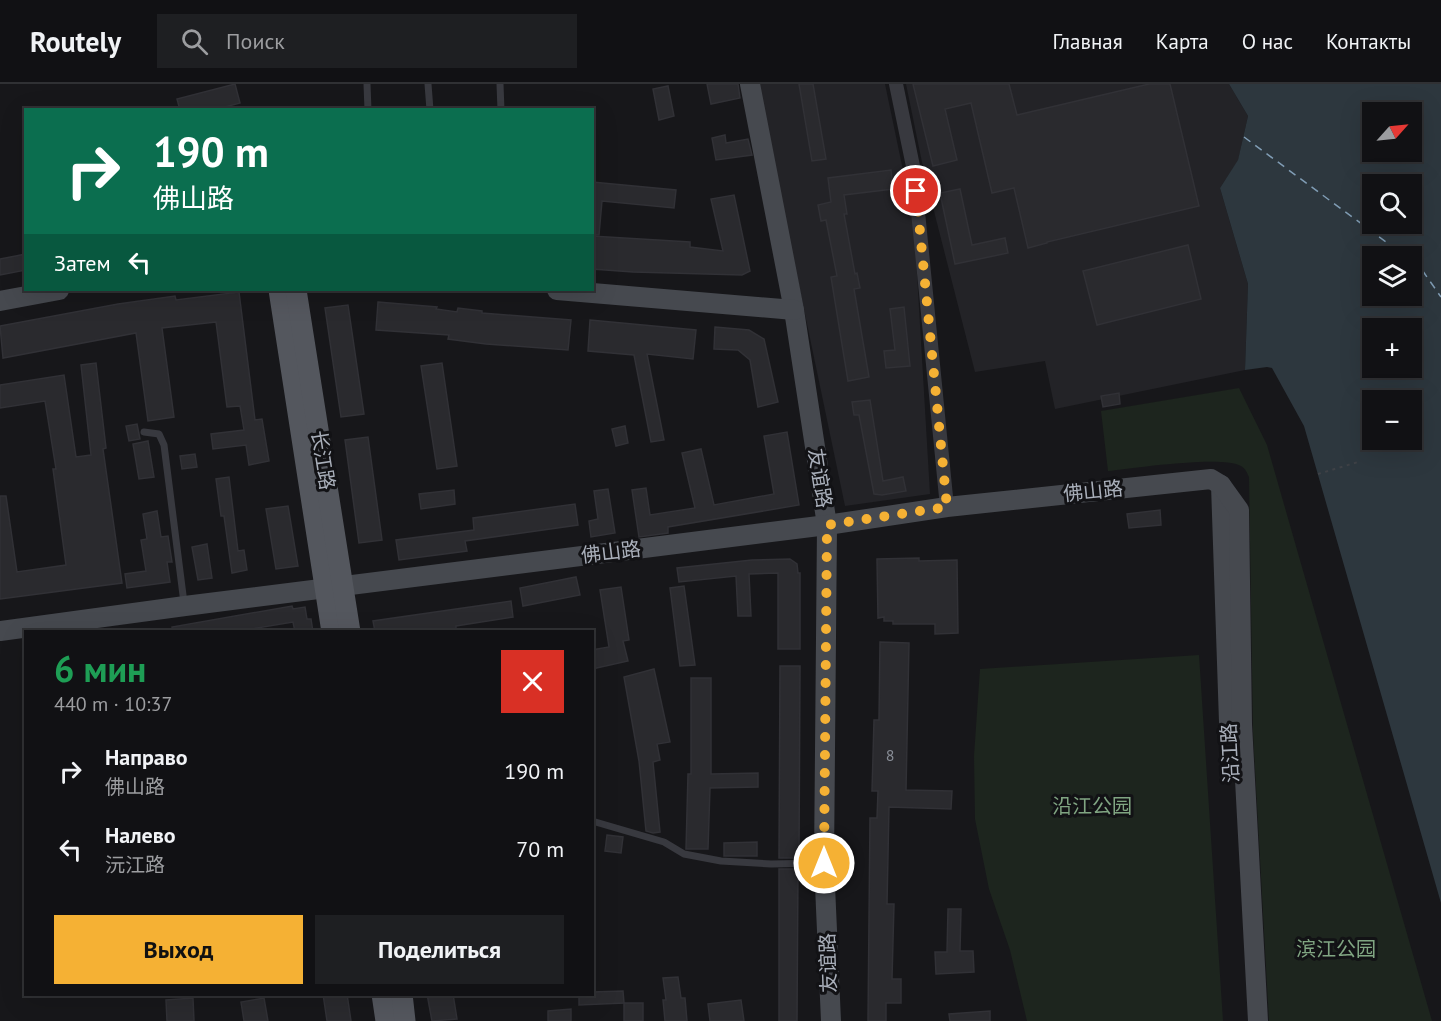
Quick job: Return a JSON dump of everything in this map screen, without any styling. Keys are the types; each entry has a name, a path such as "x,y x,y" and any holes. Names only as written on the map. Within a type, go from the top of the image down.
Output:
{"main road":[{"name":"长江路","path":"279,291 335,586 349,630"},
{"name":"长江路","path":"296,291 335,586 332,630"},
{"path":"382,996 386,1021"},
{"path":"402,996 405,1021"}],"street":[{"name":"友谊路","path":"750,84 794,310 827,525 824,863 831,1021"},
{"path":"896,84 914,171 947,507"},
{"path":"0,301 54,291"},
{"path":"569,291 794,310"},
{"name":"佛山路","path":"0,631 335,586 827,525 947,507 1205,479 1211,479 1221,485"},
{"path":"1221,485 1239,510 1242,724 1258,1021"},
{"name":"沿江路","path":"1221,485 1229,724 1245,1021"}],"lane":[{"path":"367,84 368,108"},
{"path":"428,84 430,108"},
{"path":"500,84 501,108"},
{"path":"144,432 159,434 164,445 185,606"},
{"path":"594,822 664,842 684,854 721,861 771,864 824,863"}],"path":[{"path":"1318,474 1358,462"}],"shaded area":[{"path":"757,84 885,84 914,223 930,494 845,506"},
{"path":"906,84 1229,84 1248,116 1238,161 1220,188 1248,284 1245,370 1055,409 1045,361 975,372 924,172"},
{"path":"1229,84 1441,84 1441,903 1304,426 1272,368 1245,370 1248,284 1220,188 1238,160 1248,116"}],"green space":[{"name":"滨江公园","path":"1239,388 1267,445 1432,1021 1269,1021 1253,732 1249,477 1241,466 1216,462 1178,463 1108,471 1101,411"},
{"name":"沿江公园","path":"1199,655 1223,1021 1027,1021 1010,950 989,889 975,819 974,756 980,669"}],"building":[{"path":"235,84 240,103 221,108 179,108 177,99"},
{"path":"707,84 738,84 740,98 711,104"},
{"path":"799,84 813,84 826,159 812,161"},
{"path":"913,84 1009,84 1017,115 1149,84 1170,84 1199,206 1028,248 1014,188 992,193 971,103 945,109 957,160 933,166"},
{"path":"668,86 674,116 659,120 653,89"},
{"path":"725,135 726,143 748,139 752,155 716,160 712,138"},
{"path":"891,170 893,189 844,195 847,214 844,214 855,274 857,273 860,288 854,289 869,377 848,381 831,277 837,276 826,220 821,221 818,205 831,202 828,178"},
{"path":"594,182 676,190 674,208 602,201 599,235 594,235"},
{"path":"960,189 972,245 1005,238 1008,253 955,264 940,193"},
{"path":"734,195 750,271 742,275 594,269 594,236 690,242 690,247 723,251 711,199"},
{"path":"1188,245 1201,299 1097,325 1083,271"},
{"path":"24,254 24,270 0,275 0,259"},
{"path":"239,292 255,420 262,419 269,461 249,465 246,445 213,449 211,434 244,430 240,406 227,407 216,322 162,328 174,417 148,421 136,333 3,358 0,326 118,304 175,296 176,300"},
{"path":"378,302 437,307 436,309 457,312 458,308 482,311 482,313 571,320 568,350 486,344 448,339 449,335 376,330"},
{"path":"348,305 364,414 341,417 325,308"},
{"path":"904,307 910,366 886,368 884,351 895,350 890,309"},
{"path":"590,320 696,330 693,359 647,354 664,440 651,442 634,355 588,351"},
{"path":"715,327 749,330 764,339 778,402 758,407 750,360 738,350 714,349"},
{"path":"96,363 106,448 103,449 122,583 0,599 0,496 6,496 17,572 66,565 53,469 56,469 45,401 0,408 0,385 64,375 76,457 91,455 81,365"},
{"path":"442,363 457,466 437,469 421,366"},
{"path":"1119,393 1120,404 1103,407 1101,396"},
{"path":"870,400 883,481 903,477 906,491 874,494 859,415 854,415 852,402"},
{"path":"137,424 140,439 129,441 126,426"},
{"path":"625,426 628,443 616,446 612,429"},
{"path":"787,432 799,505 668,527 668,533 639,537 632,490 646,488 650,515 695,508 682,453 701,449 714,505 774,494 764,436"},
{"path":"368,437 382,540 359,543 345,440"},
{"path":"148,441 154,477 139,479 133,444"},
{"path":"195,454 197,467 182,469 180,456"},
{"path":"229,477 238,551 244,550 247,570 232,573 216,479"},
{"path":"608,489 615,533 591,537 589,521 598,519 594,491"},
{"path":"454,490 455,504 421,509 419,494"},
{"path":"575,504 578,525 465,541 467,551 399,560 396,540 474,530 473,518"},
{"path":"288,506 298,566 276,569 266,509"},
{"path":"1160,510 1161,525 1129,528 1127,514"},
{"path":"157,511 161,537 168,536 172,562 167,562 170,582 127,588 125,574 146,571 141,540 147,539 143,514"},
{"path":"207,544 212,578 198,580 192,547"},
{"path":"919,558 919,561 957,560 958,633 935,634 935,624 893,624 893,621 884,621 884,617 878,618 877,559"},
{"path":"790,559 797,564 798,573 800,573 800,649 778,649 778,573 749,574 751,616 738,616 736,576 679,582 677,568 752,560"},
{"path":"576,577 580,595 523,606 520,588"},
{"path":"684,586 695,665 680,666 670,588"},
{"path":"621,587 629,640 623,641 628,661 594,669 594,650 609,647 600,590"},
{"path":"511,601 513,617 456,626 456,630 375,630 373,621"},
{"path":"292,606 293,609 305,607 307,619 311,619 313,630 295,630 293,622 246,630 173,630 172,627"},
{"path":"880,642 909,643 906,790 952,791 951,809 889,807 887,904 894,904 892,979 901,979 901,1003 886,1003 886,1021 868,1021 870,818 877,818 878,791 872,791 874,720 879,720"},
{"path":"780,666 800,666 799,858 779,858"},
{"path":"654,669 670,742 657,744 660,760 653,762 660,832 653,833 646,831 639,761 624,677"},
{"path":"691,678 711,678 711,774 758,773 758,787 710,788 708,849 686,849 688,774 691,774"},
{"path":"607,835 623,837 621,853 605,851"},
{"path":"757,842 757,856 724,856 724,843"},
{"path":"779,869 798,869 797,1021 779,1021"},
{"path":"948,909 961,909 960,951 973,951 974,972 936,974 935,952 947,952"},
{"path":"678,977 681,998 685,998 687,1021 665,1021 663,1000 666,1000 663,978"},
{"path":"623,991 624,1003 579,1005 579,996 594,996 594,992"},
{"path":"323,996 347,996 351,1021 327,1021"},
{"path":"427,996 453,996 457,1019 432,1021"},
{"path":"193,998 194,1021 167,1021 166,1000"},
{"path":"264,998 268,1021 244,1021 241,1002"},
{"path":"741,1000 744,1021 710,1021 708,1004"},
{"path":"624,1003 643,1003 643,1021 624,1021"},
{"path":"571,1009 571,1021 548,1021 548,1011"},
{"path":"990,1011 990,1021 950,1021 949,1014"}],"ferry route":[{"path":"1244,137 1391,246"},
{"path":"1422,270 1441,297"}],"route":[{"path":"824,863 827,525 947,507 916,191"}]}
